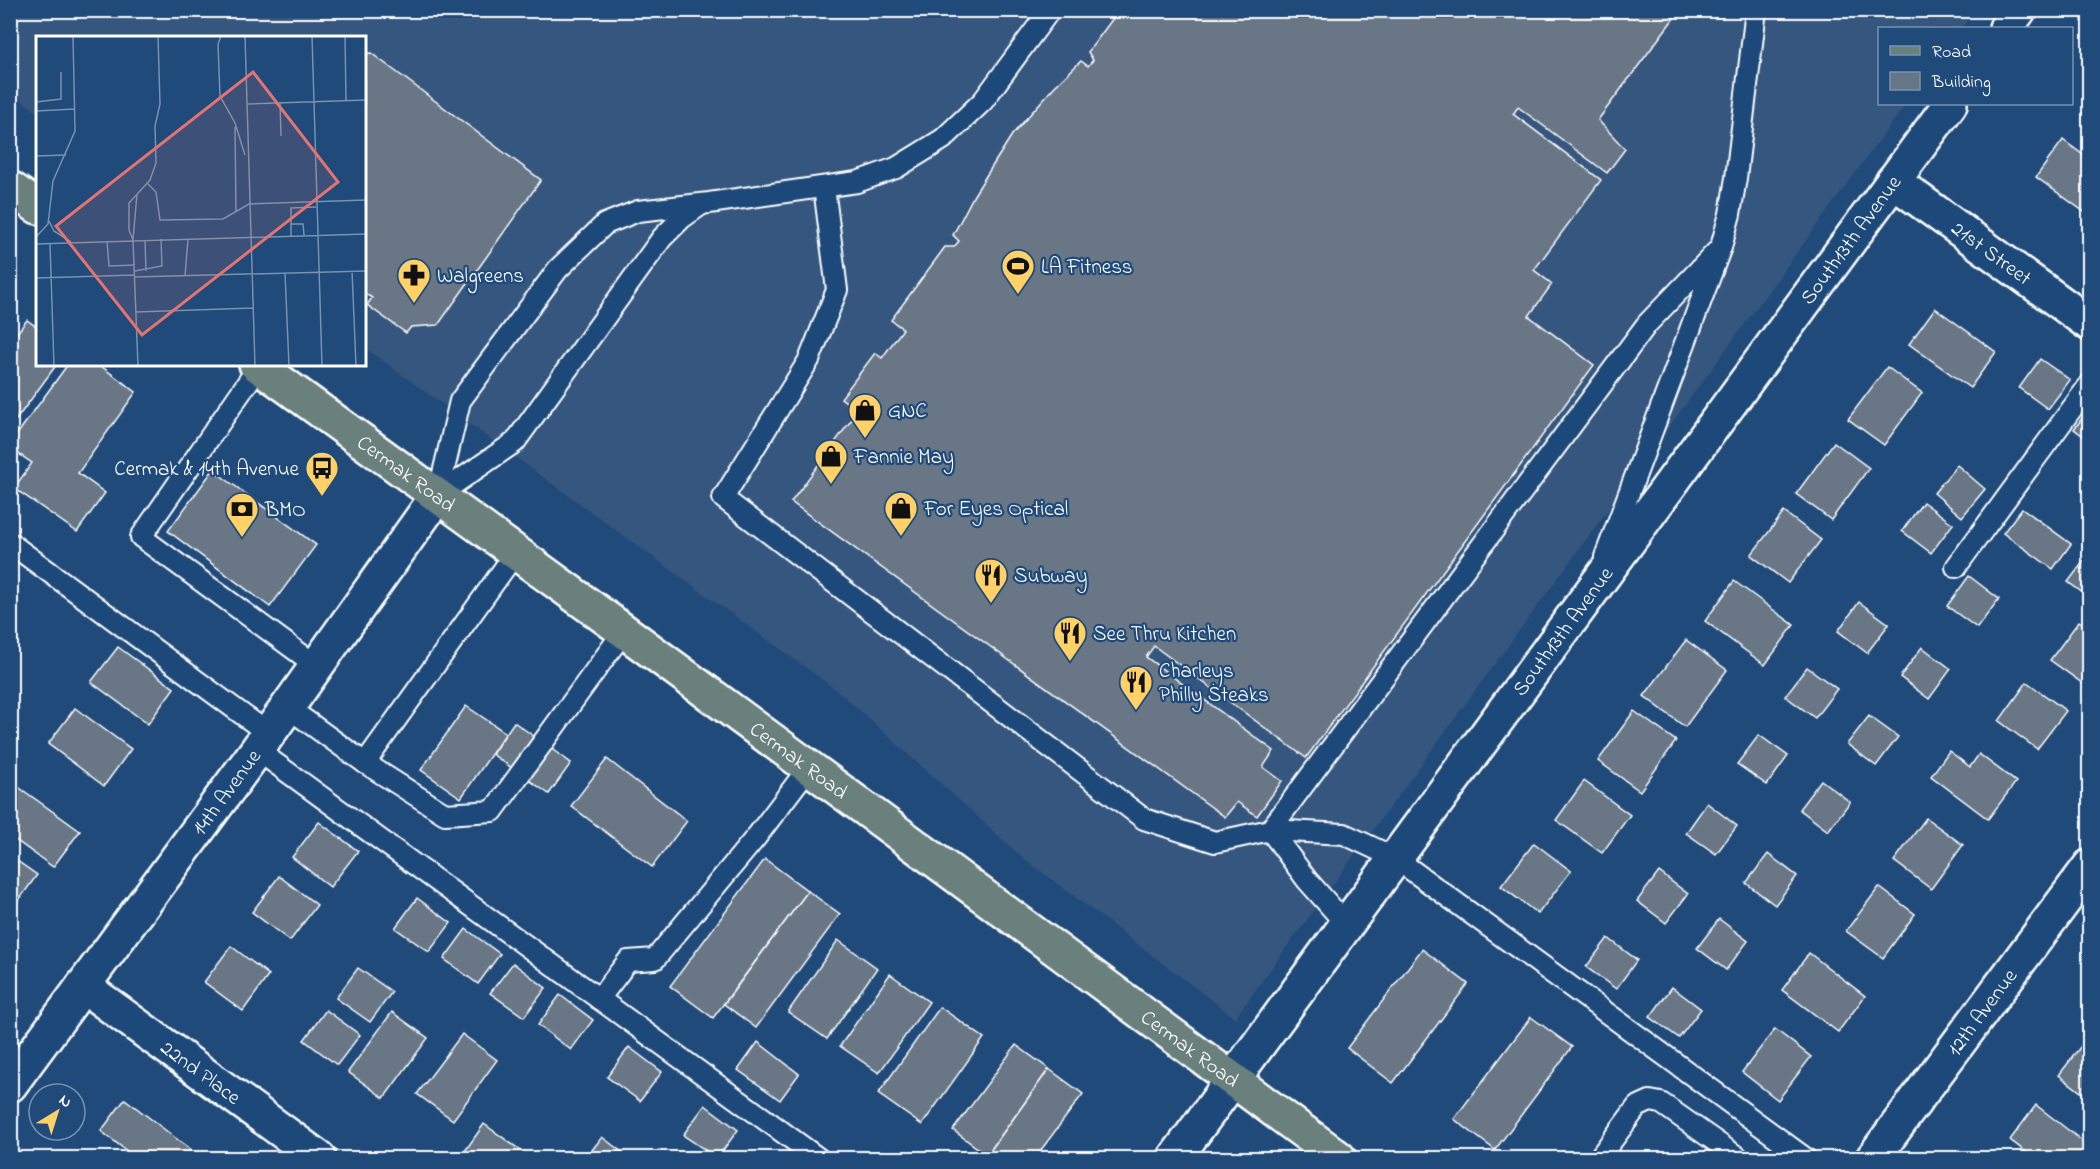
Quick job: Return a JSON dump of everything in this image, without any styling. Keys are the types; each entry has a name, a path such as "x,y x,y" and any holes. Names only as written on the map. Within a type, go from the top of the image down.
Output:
{"main road":[{"name":"Cermak Road","path":"259,366 624,631 1339,1158"}],"street":[{"path":"2007,27 2019,10"},
{"name":"South13th Avenue","path":"1175,1158 1949,105"},
{"name":"21st Street","path":"1893,181 2090,324"},
{"name":"14th Avenue","path":"10,1084 263,742 438,495"},
{"name":"12th Avenue","path":"1873,1158 2090,866"},
{"name":"22nd Place","path":"83,986 319,1158"}],"lane":[{"path":"438,495 460,401 558,269 605,224 638,211 857,182 896,168 943,139 983,101 1050,10"},
{"path":"1593,589 1721,248 1736,178 1756,10"},
{"path":"824,187 837,290 809,360 723,498 1144,819 1215,842 1270,830 1344,834 1395,858 1805,1158"},
{"path":"438,495 515,442 662,238 682,218 702,204"},
{"path":"1270,830 1647,324 1721,248"},
{"path":"257,366 141,537 317,666"},
{"path":"1956,567 2090,384"},
{"path":"10,543 263,742 599,999 818,1158"},
{"path":"365,763 516,552"},
{"path":"287,707 365,763 446,814 493,811 624,631"},
{"path":"599,999 628,961 655,959 757,836 809,767"},
{"path":"1270,830 1307,880 1346,924"},
{"path":"1599,1158 1637,1107 1650,1101 1662,1103 1739,1158"}],"shaded area":[{"path":"11,10 1974,11 1962,27 1878,27 1878,105 1905,105 1235,1018 1022,857 838,691 366,349 366,36 36,36 36,111 11,92"}],"building":[{"path":"1119,10 1680,10 1598,120 1625,149 1607,173 1518,107 1513,114 1601,180 1534,270 1552,284 1529,316 1594,365 1306,758 1154,646 1146,657 1274,751 1263,767 1282,781 1257,816 1237,802 1225,817 791,502 858,411 841,398 875,353 882,358 903,329 891,320 945,247 954,247 959,241 953,235 974,195 1012,135 1054,87 1081,61 1088,66 1093,60 1088,52"},
{"name":"Walgreens","path":"371,53 541,180 438,325 411,327 406,333 367,305 372,298 366,294 366,54"},
{"path":"2090,105 2090,117 2083,113"},
{"path":"2063,140 2090,160 2090,216 2036,177"},
{"path":"1935,308 1996,352 1970,388 1909,344"},
{"path":"27,320 36,327 36,366 56,366 10,428 10,342"},
{"path":"2040,359 2070,380 2048,409 2019,388"},
{"path":"67,366 101,366 136,392 78,473 105,493 77,532 14,488 32,463 10,448 10,444"},
{"path":"1887,367 1922,393 1884,445 1848,419"},
{"path":"2090,408 2090,441 2074,429"},
{"path":"1834,442 1869,468 1831,520 1796,494"},
{"path":"1957,465 1985,489 1962,517 1934,493"},
{"name":"BMO","path":"213,470 316,545 270,607 168,531"},
{"path":"1923,502 1953,524 1931,553 1902,531"},
{"path":"2022,508 2071,544 2053,569 2003,533"},
{"path":"1784,512 1821,540 1788,583 1751,555"},
{"path":"2090,553 2090,598 2068,582"},
{"path":"1969,576 1999,599 1977,628 1947,606"},
{"path":"1734,581 1794,625 1765,665 1705,621"},
{"path":"1859,602 1889,624 1867,653 1838,631"},
{"path":"2079,621 2090,629 2089,688 2050,660"},
{"path":"1686,640 1727,670 1685,727 1644,696"},
{"path":"118,647 174,688 148,724 91,682"},
{"path":"1922,647 1951,669 1929,699 1900,677"},
{"path":"1807,667 1837,689 1815,718 1785,696"},
{"path":"2027,682 2066,711 2037,749 1999,721"},
{"path":"466,706 506,733 461,798 421,770"},
{"path":"75,708 131,749 104,786 48,744"},
{"path":"1634,711 1676,741 1640,791 1598,761"},
{"path":"1869,716 1898,737 1876,766 1847,744"},
{"path":"514,722 571,763 549,794 492,754"},
{"path":"1759,735 1788,756 1767,785 1737,764"},
{"path":"1949,751 1970,767 1979,754 2016,782 1988,819 1931,776"},
{"path":"607,759 687,821 652,867 571,806"},
{"path":"1821,780 1850,802 1828,831 1799,809"},
{"path":"10,781 80,831 53,867 10,836"},
{"path":"1584,781 1630,815 1602,853 1556,820"},
{"path":"1707,803 1737,826 1716,854 1686,833"},
{"path":"1926,818 1963,845 1931,889 1894,861"},
{"path":"319,822 358,851 330,887 292,857"},
{"path":"1534,843 1571,871 1538,914 1501,886"},
{"path":"1768,854 1797,876 1775,905 1746,883"},
{"path":"10,856 37,875 11,911 10,911"},
{"path":"765,859 808,891 713,1018 670,986"},
{"path":"1659,872 1688,894 1666,923 1637,901"},
{"path":"279,876 317,905 290,941 252,912"},
{"path":"1879,887 1915,914 1883,958 1846,931"},
{"path":"808,891 840,914 756,1028 724,1004"},
{"path":"417,898 451,923 429,952 395,928"},
{"path":"1719,919 1748,941 1726,970 1697,948"},
{"path":"466,929 500,954 478,984 444,959"},
{"path":"1608,938 1637,960 1616,989 1586,967"},
{"path":"838,940 877,968 827,1039 788,1012"},
{"path":"231,946 269,975 243,1011 204,982"},
{"path":"1422,949 1468,984 1393,1083 1347,1048"},
{"path":"1809,953 1865,996 1838,1032 1782,990"},
{"path":"513,963 546,988 524,1017 490,993"},
{"path":"358,968 392,992 370,1022 336,998"},
{"path":"890,974 929,1002 879,1073 840,1046"},
{"path":"1672,987 1701,1009 1679,1038 1650,1017"},
{"path":"560,995 593,1020 571,1050 538,1025"},
{"path":"940,1007 984,1038 922,1125 878,1094"},
{"path":"326,1010 360,1035 337,1065 304,1040"},
{"path":"392,1012 428,1038 384,1098 348,1072"},
{"path":"1531,1017 1572,1047 1495,1150 1454,1119"},
{"path":"1775,1029 1811,1057 1778,1100 1742,1072"},
{"path":"462,1034 497,1060 453,1120 417,1094"},
{"path":"758,1042 799,1074 780,1100 738,1070"},
{"path":"2084,1042 2090,1046 2090,1099 2059,1075"},
{"path":"1016,1045 1049,1069 987,1155 953,1130"},
{"path":"629,1047 662,1072 640,1101 607,1077"},
{"path":"1049,1069 1083,1094 1035,1158 985,1158"},
{"path":"125,1099 191,1150 184,1158 136,1158 101,1131"},
{"path":"705,1105 738,1130 717,1158 683,1135"},
{"path":"2036,1105 2090,1147 2090,1158 2034,1158 2010,1140"},
{"path":"484,1124 527,1155 525,1158 460,1158"},
{"path":"602,1137 630,1158 586,1158"}],"place":[{"name":"LA Fitness","path":"1018,295"},
{"name":"Walgreens","path":"414,304"},
{"name":"GNC","path":"865,439"},
{"name":"Fannie May","path":"831,485"},
{"name":"Cermak & 14th Avenue","path":"322,497"},
{"name":"For Eyes Optical","path":"901,537"},
{"name":"BMO","path":"242,538"},
{"name":"Subway","path":"991,604"},
{"name":"See Thru Kitchen","path":"1070,662"},
{"name":"Charleys Philly Steaks","path":"1136,711"}]}
